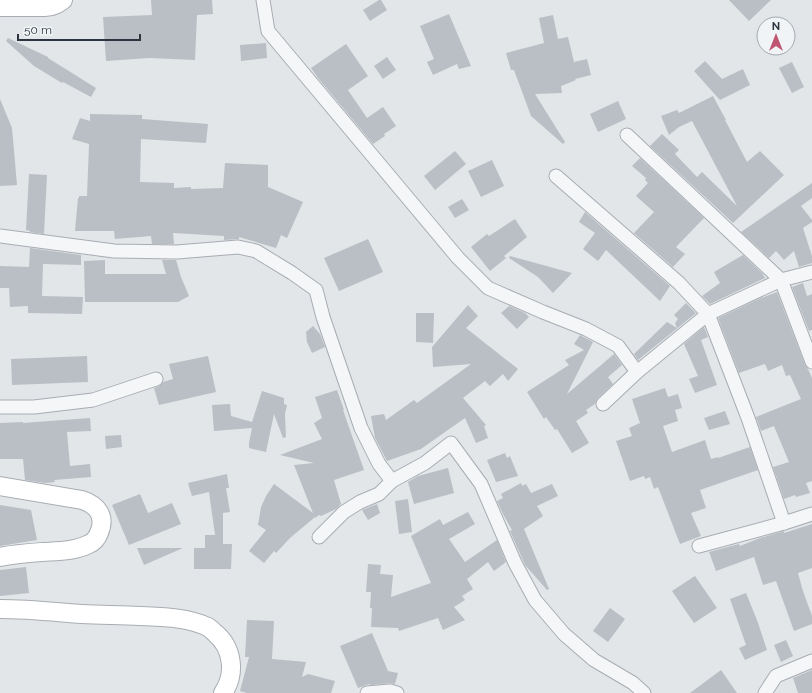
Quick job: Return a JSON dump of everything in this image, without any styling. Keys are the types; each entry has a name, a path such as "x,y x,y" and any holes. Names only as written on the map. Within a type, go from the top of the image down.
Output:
{"street":[{"path":"0,7 44,8 57,4 63,0"},
{"path":"263,0 268,31 458,258 488,288 586,329 618,346 637,372"},
{"path":"627,135 781,280 812,362"},
{"path":"556,176 679,283 708,314 748,418 784,523"},
{"path":"0,236 114,250 177,252 238,247 256,251 280,266 316,290 323,317 361,428 379,464 392,481"},
{"path":"603,404 637,372 708,314 781,280 812,272"},
{"path":"0,407 34,407 93,400 156,379"},
{"path":"319,537 344,512 360,502 379,494 392,481 425,463 451,443 481,484 515,563 535,600 564,634 594,660 633,683 644,693"},
{"path":"0,486 88,501 99,512 102,523 101,529 95,540 83,547 0,557"},
{"path":"699,546 812,514"},
{"path":"0,609 166,617 190,621 209,628 220,637 230,656 231,677 223,693"},
{"path":"765,693 776,676 812,661"},
{"path":"367,693 397,693"}],"building":[{"path":"151,0 212,0 213,14 197,15 195,60 149,58 106,61 103,17 152,15"},
{"path":"381,0 387,10 370,21 363,10"},
{"path":"729,0 771,0 749,21"},
{"path":"449,14 471,66 459,69 457,64 433,75 427,62 434,59 420,26"},
{"path":"553,15 558,39 568,37 574,62 587,59 591,75 575,79 576,80 561,86 562,93 535,94 565,142 563,144 531,116 514,70 511,70 506,53 544,43 539,18"},
{"path":"8,38 48,57 96,88 91,97 63,82 62,83 34,66 6,41"},
{"path":"266,43 267,58 241,61 240,45"},
{"path":"346,44 368,76 348,90 367,118 383,107 396,126 373,144 311,68"},
{"path":"387,57 396,70 383,79 374,66"},
{"path":"705,61 722,79 743,69 750,85 720,100 694,71"},
{"path":"792,62 804,87 792,93 779,68"},
{"path":"713,96 747,162 760,151 784,175 733,223 650,146 662,134 679,150 675,154 697,177 702,172 737,206 692,121 679,127 669,135 661,116 677,110 679,113"},
{"path":"0,99 12,128 17,185 0,186"},
{"path":"618,101 626,119 598,132 590,114"},
{"path":"90,114 142,115 142,119 208,124 206,143 141,139 140,182 174,183 174,188 223,188 225,163 268,165 268,187 303,202 287,238 281,235 276,248 239,237 239,239 224,240 224,236 173,233 174,244 152,244 151,236 115,239 114,231 75,231 78,198 79,196 87,196 89,144 72,139 80,118 90,121"},
{"path":"455,151 466,164 435,190 424,176"},
{"path":"640,158 704,218 676,247 685,254 673,267 634,233 654,212 636,196 648,183 645,180 646,178 632,166"},
{"path":"492,160 504,186 481,197 468,171"},
{"path":"29,174 47,175 44,234 26,230"},
{"path":"812,183 812,198 801,206 812,220 812,222 803,228 812,256 812,263 799,267 794,251 784,260 776,251 769,258 741,232"},
{"path":"462,199 469,210 455,218 448,207"},
{"path":"585,212 670,286 660,301 606,250 598,261 583,249 595,233 579,222"},
{"path":"515,219 527,237 504,256 506,258 490,271 471,247 487,234 489,236"},
{"path":"368,239 383,272 339,291 324,258"},
{"path":"30,248 81,255 81,265 43,264 42,296 83,297 82,314 28,313 28,306 10,307 9,288 0,288 0,266 29,267"},
{"path":"743,255 762,273 765,278 710,304 702,296 720,283 714,272"},
{"path":"510,256 572,273 553,293 538,277 509,258"},
{"path":"105,260 105,274 166,274 162,260 176,260 189,296 178,302 85,302 84,261"},
{"path":"803,283 807,296 812,294 812,330 809,331 792,287"},
{"path":"777,292 805,365 812,378 812,481 806,483 810,493 796,497 795,495 784,499 773,467 789,462 774,426 761,431 756,417 801,399 790,375 786,376 782,365 768,371 765,364 739,373 718,318"},
{"path":"686,303 696,313 638,360 634,354 667,322 677,328 675,323 678,319 674,315"},
{"path":"468,305 478,316 466,328 518,369 508,381 503,374 490,386 485,381 463,398 486,425 484,426 488,438 476,443 465,418 421,449 387,461 375,438 371,416 384,414 386,420 414,400 417,403 471,364 433,367 432,347"},
{"path":"509,306 525,313 529,317 517,329 501,313"},
{"path":"416,313 434,313 433,343 416,342"},
{"path":"313,326 320,334 325,347 312,353 307,342 306,332"},
{"path":"704,327 708,337 701,340 717,385 695,393 689,379 698,376 684,344"},
{"path":"580,335 593,342 567,394 614,354 622,365 608,377 613,384 598,398 595,404 586,410 588,413 576,421 589,443 572,453 557,429 555,430 546,417 544,419 527,392 569,365 565,360 584,350 574,344"},
{"path":"87,356 88,382 12,385 11,359"},
{"path":"208,356 216,392 159,405 154,388 163,382 173,379 169,364"},
{"path":"665,388 668,397 678,394 682,408 675,410 678,421 663,426 672,452 705,440 711,459 750,447 758,470 700,490 706,508 691,513 701,536 680,544 658,487 654,489 650,477 645,479 644,476 630,481 616,441 632,436 629,428 640,423 632,399"},
{"path":"337,390 364,470 334,480 341,504 336,509 321,516 319,515 315,517 290,538 276,553 274,551 264,563 249,551 266,530 258,525 261,507 274,484 313,513 294,465 314,463 280,455 322,439 314,423 322,418 315,397"},
{"path":"262,391 284,398 284,404 287,405 285,414 286,437 283,438 274,414 266,452 249,448 252,428 214,431 212,405 230,404 231,416 252,422"},
{"path":"725,411 730,424 709,430 704,418"},
{"path":"90,418 91,431 67,432 70,466 90,464 91,477 54,480 55,482 45,483 25,480 23,459 0,459 0,423 23,423"},
{"path":"121,435 122,447 106,449 105,436"},
{"path":"505,453 507,458 510,456 518,476 496,482 487,460"},
{"path":"448,468 454,493 414,504 408,482 418,476"},
{"path":"227,474 229,488 226,488 230,512 223,513 223,544 232,544 231,569 194,569 194,548 205,548 205,535 215,535 209,492 192,496 188,483"},
{"path":"521,483 522,486 526,484 531,493 552,484 558,496 537,506 543,516 524,529 549,589 547,590 525,565 510,531 512,530 497,501 503,498 501,494"},
{"path":"140,494 148,513 172,503 181,524 129,545 112,505"},
{"path":"408,499 412,532 399,534 395,501"},
{"path":"377,504 380,513 368,520 362,510"},
{"path":"0,505 31,510 37,540 0,546"},
{"path":"468,512 475,524 449,539 465,562 497,540 506,562 494,571 488,562 467,579 473,589 462,596 465,600 454,607 465,620 443,630 438,618 399,631 398,628 371,627 371,592 366,592 368,564 381,565 380,574 393,575 391,597 431,583 411,536 440,519 443,525"},
{"path":"812,524 812,568 798,573 812,616 812,624 794,631 776,581 763,585 754,557 716,571 709,552 739,544 740,546 760,538 784,531 784,533"},
{"path":"137,548 183,548 144,565"},
{"path":"26,567 29,593 0,596 0,570"},
{"path":"695,576 717,608 694,623 672,591"},
{"path":"746,593 767,650 745,660 739,648 746,645 730,599"},
{"path":"610,608 625,619 608,642 593,631"},
{"path":"247,620 274,621 272,659 306,662 302,677 308,674 335,681 331,693 247,693 240,691 249,657 245,657"},
{"path":"372,633 388,671 398,673 395,684 369,684 358,688 340,646"},
{"path":"786,640 793,656 781,662 774,645"},
{"path":"721,670 737,693 690,693"},
{"path":"812,670 812,693 798,693 793,678"}]}
